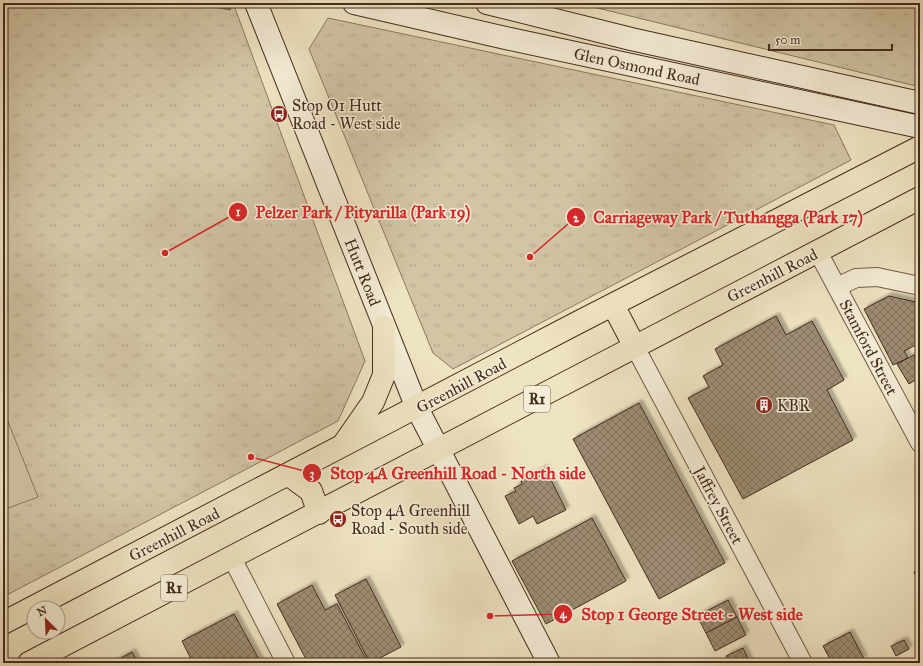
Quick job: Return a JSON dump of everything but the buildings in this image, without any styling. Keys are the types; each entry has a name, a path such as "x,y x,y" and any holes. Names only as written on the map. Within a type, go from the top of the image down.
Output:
{"highway":[{"name":"Greenhill Road","path":"3,623 342,448 613,305 920,147"},
{"name":"Greenhill Road","path":"29,663 920,198"},
{"path":"613,305 635,347"},
{"path":"342,448 373,402 384,375 384,326"},
{"path":"290,475 311,491 319,513"}],"main road":[{"name":"Hutt Road","path":"256,3 417,408 549,663"},
{"name":"Glen Osmond Road","path":"354,3 518,41 920,127"},
{"name":"Glen Osmond Road","path":"487,3 631,39 920,103"}],"street":[{"name":"Stamford Street","path":"818,252 920,443"},
{"path":"837,288 856,278 877,277 920,286"},
{"name":"Jaffrey Street","path":"635,347 802,663"},
{"path":"232,558 286,663"}],"green space":[{"path":"3,3 233,3 365,361 338,421 3,597"},
{"path":"577,3 920,3 920,87"},
{"path":"328,18 834,125 851,160 453,369 433,353 309,49"},
{"path":"3,409 38,497 3,510"}],"waterway":[{"path":"207,3 229,8"}],"place":[{"name":"Stop O1 Hutt Road - West side","path":"279,114"},
{"name":"Pelzer Park / Pityarilla (Park 19)","path":"165,253"},
{"name":"Carriageway Park / Tuthangga (Park 17)","path":"530,257"},
{"name":"KBR","path":"764,405"},
{"name":"Stop 4A Greenhill Road - North side","path":"251,457"},
{"name":"Stop 4A Greenhill Road - South side","path":"338,519"},
{"name":"Stop 1 George Street - West side","path":"490,616"}]}
